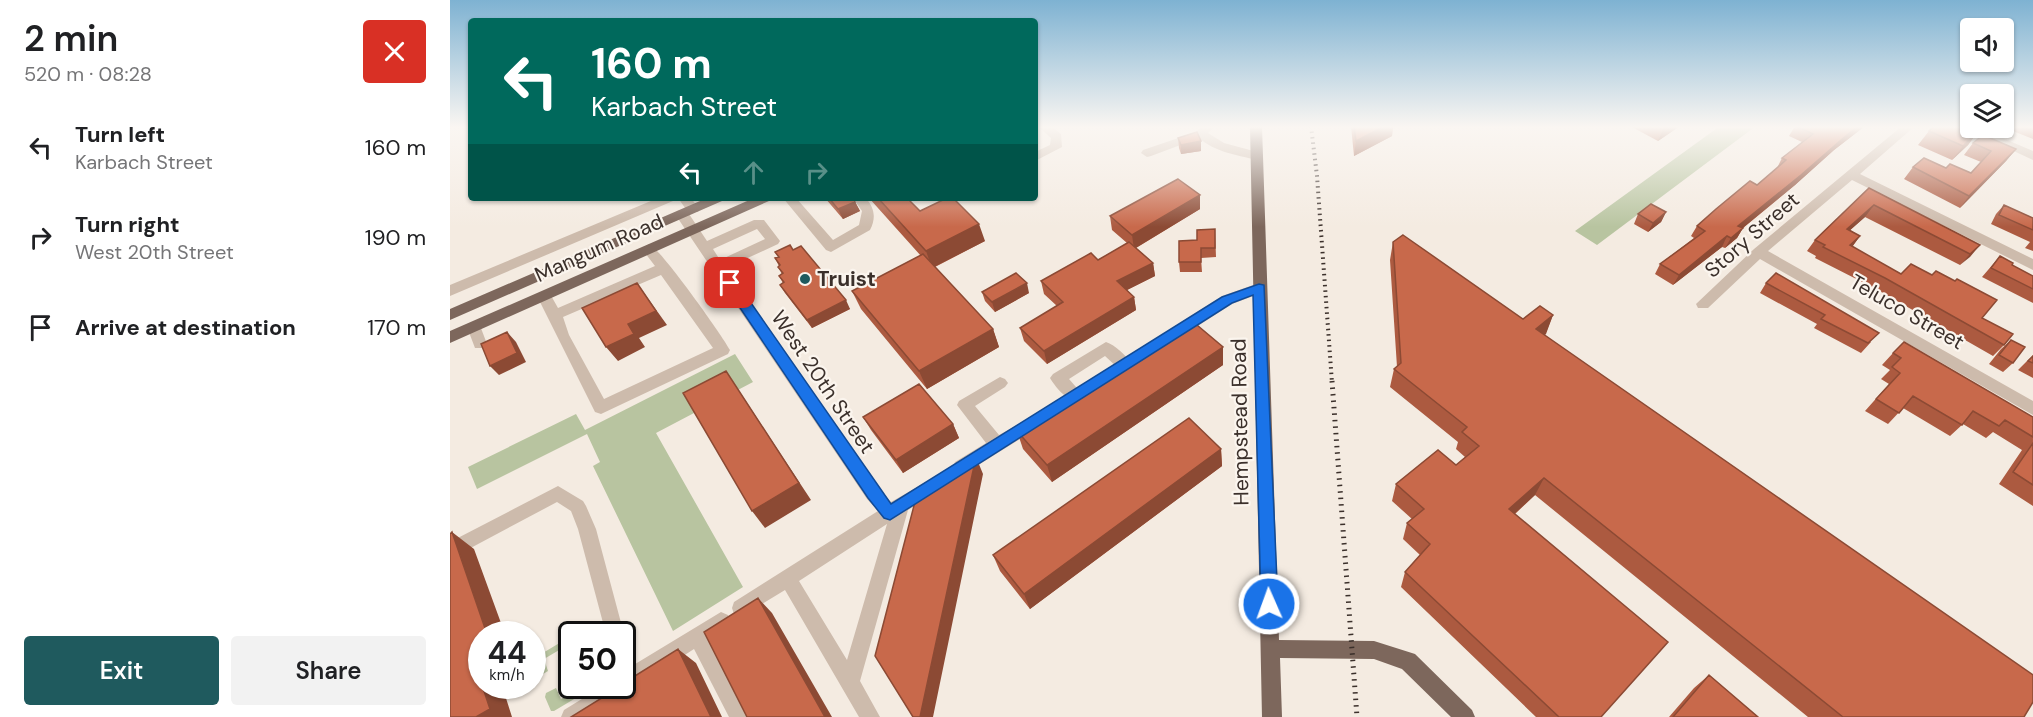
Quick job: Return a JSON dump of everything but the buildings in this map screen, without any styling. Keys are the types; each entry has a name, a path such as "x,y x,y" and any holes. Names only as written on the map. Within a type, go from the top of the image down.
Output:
{"main road":[{"name":"Hempstead Road","path":"1257,159 1272,717"},
{"name":"Mangum Road","path":"450,315 711,201"},
{"name":"Mangum Road","path":"450,337 758,201"},
{"path":"465,308 474,327"},
{"path":"1270,649 1374,650 1408,661 1465,717"}],"street":[{"name":"Story Street","path":"1703,304 1759,252 1870,159"},
{"path":"1852,175 2033,265"},
{"path":"465,308 453,290 662,201"},
{"name":"West 20th Street","path":"685,201 694,230 873,494 895,510"},
{"path":"796,201 831,247 865,227 869,208 862,201"},
{"path":"706,247 759,223 773,241 719,266"},
{"path":"543,296 555,315 562,335 601,408 723,350 649,249"},
{"name":"Teluco Street","path":"1759,252 2033,409"},
{"path":"555,315 664,268"},
{"path":"1161,341 1227,300 1259,288"},
{"path":"474,327 480,344"},
{"path":"636,674 1080,392 1058,378 1106,348 1124,365"},
{"path":"997,444 965,405 1000,383"},
{"path":"450,550 558,493 577,506 587,528 612,621"},
{"path":"850,682 895,510"},
{"path":"788,579 870,717"},
{"path":"698,636 740,717"},
{"path":"571,717 597,699"}],"green space":[{"path":"1674,159 1711,159 1597,245 1575,231"},
{"path":"735,354 753,382 656,433 743,587 673,631 593,466 600,462 587,434 477,489 468,467 576,414 585,430"},
{"path":"558,644 558,651 546,658 546,651"},
{"path":"556,688 558,699 574,699 551,711 546,693"}],"railway":[{"path":"1315,159 1332,383"},
{"path":"1332,381 1357,717"}],"place":[{"name":"Truist","path":"805,279"}],"route":[{"path":"730,283 873,494 890,513 1227,300 1259,288 1263,338 1269,604"}]}
